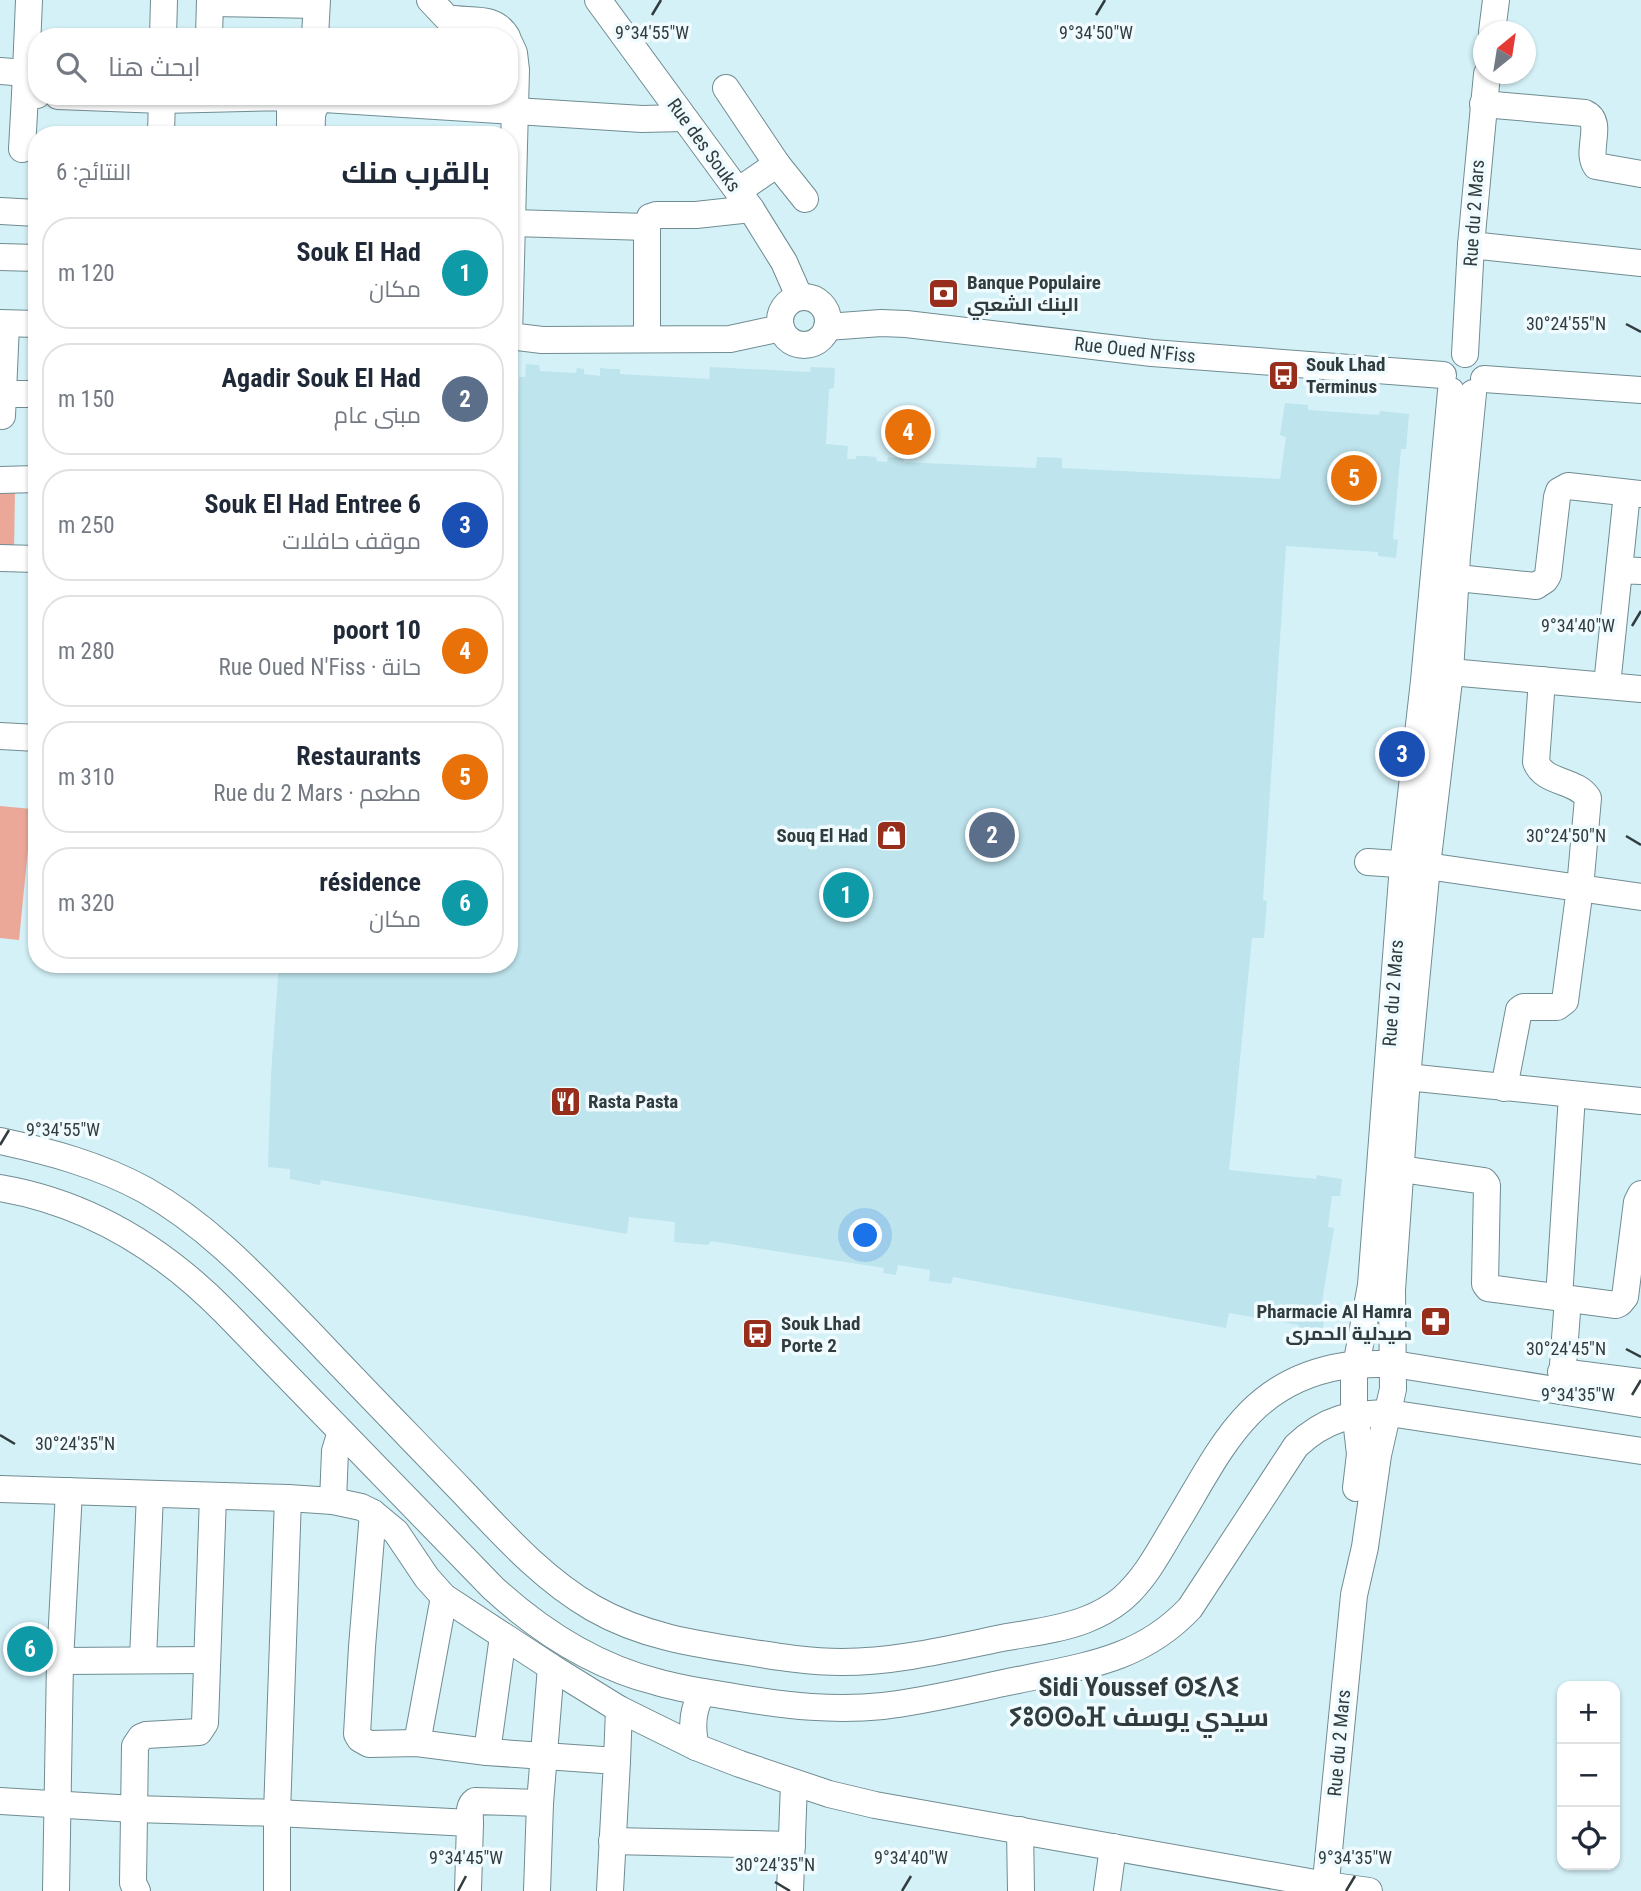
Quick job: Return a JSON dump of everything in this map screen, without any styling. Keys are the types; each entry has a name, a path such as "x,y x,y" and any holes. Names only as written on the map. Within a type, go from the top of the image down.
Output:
{"street":[{"path":"19,150 29,0"},
{"path":"163,28 164,0"},
{"path":"430,0 447,18 491,22 500,28"},
{"name":"Rue des Souks","path":"598,0 744,200 784,262 799,296"},
{"path":"1493,21 1496,0"},
{"path":"209,28 210,1 317,3 316,28"},
{"name":"Rue du 2 Mars","path":"1325,1888 1354,1595 1365,1547 1378,1455 1389,1413 1394,1364 1392,1303 1407,1077 1424,681 1463,385 1483,368 1471,355 1465,354 1471,245 1486,84"},
{"path":"726,88 777,164 805,199"},
{"path":"1483,104 1585,113 1594,123 1594,164 1600,168 1641,174"},
{"path":"161,126 162,105"},
{"path":"290,105 290,126"},
{"path":"312,126 312,110 315,105"},
{"path":"420,105 642,119 683,118"},
{"path":"515,126 516,105"},
{"path":"647,340 647,226 650,217 696,215 744,200 777,164"},
{"path":"0,211 28,213"},
{"path":"518,223 647,226"},
{"path":"1471,245 1641,263"},
{"path":"0,257 28,258"},
{"path":"799,296 810,297 819,301 826,310 827,327 818,340 803,345 793,343 786,337 779,318 790,300 799,296"},
{"path":"28,324 3,323 2,405 28,397"},
{"name":"Rue Oued N'Fiss","path":"827,327 906,324 1463,385 1641,390"},
{"path":"518,337 542,340 730,338 781,328"},
{"name":"Rue du 2 Mars","path":"1354,1595 1351,1542 1360,1454 1353,1389 1355,1364 1371,1284 1415,865 1450,672 1457,578 1463,385"},
{"path":"0,480 28,479"},
{"path":"1457,578 1536,586 1541,584 1548,575 1559,492 1568,486 1634,493 1630,570 1607,685"},
{"path":"0,558 28,559"},
{"path":"1450,672 1641,689"},
{"path":"1504,1088 1519,1010 1523,1007 1557,1007 1565,1001 1580,888 1588,798 1583,791 1547,775 1537,766 1542,680"},
{"path":"0,736 28,738"},
{"path":"1368,862 1415,865 1641,897"},
{"path":"1407,1077 1572,1095 1640,1094"},
{"path":"1561,1382 1572,1095"},
{"path":"0,1141 41,1150 95,1167 144,1189 186,1216 241,1262 478,1508 555,1582 575,1597 618,1621 665,1638 792,1659 868,1661 919,1655 1086,1620 1113,1605 1142,1578 1227,1440 1256,1404 1277,1389 1321,1370 1355,1364 1394,1364 1561,1382 1641,1382"},
{"path":"1401,1168 1484,1181 1487,1185 1487,1287 1490,1290 1564,1299 1616,1304 1623,1300 1637,1202 1641,1194"},
{"path":"0,1188 69,1207 127,1233 203,1289 493,1588 535,1623 605,1664 656,1682 703,1692 795,1706 883,1706 1120,1657 1156,1639 1190,1608 1296,1446 1316,1429 1356,1414 1389,1413 1641,1451"},
{"path":"1561,1382 1641,1404"},
{"path":"333,1501 335,1451 341,1432"},
{"path":"0,1489 288,1498 333,1501 360,1507 373,1513 396,1532 427,1578 444,1597 620,1709 696,1747 794,1783 875,1805 1325,1888 1368,1891"},
{"path":"56,1891 60,1661 69,1491"},
{"path":"143,1659 150,1493"},
{"path":"137,1891 133,1883 135,1752 138,1741 146,1735 199,1732 205,1723 214,1496"},
{"path":"277,1891 277,1813 288,1498"},
{"path":"373,1513 357,1734 360,1739 369,1744 417,1743 487,1752 617,1761"},
{"path":"417,1743 444,1597"},
{"path":"487,1752 503,1636"},
{"path":"60,1661 207,1660"},
{"path":"537,1891 540,1802 551,1667"},
{"path":"696,1747 693,1718 703,1692"},
{"path":"610,1891 620,1709"},
{"path":"790,1891 794,1783"},
{"path":"0,1801 134,1810 277,1813 470,1824"},
{"path":"468,1891 471,1804 475,1801 540,1802"},
{"path":"1020,1830 1021,1891"},
{"path":"612,1840 792,1845"},
{"path":"1107,1891 1113,1847"}],"shaded area":[{"name":"Souq El Had","path":"526,364 539,365 540,371 576,373 577,368 584,369 584,374 600,376 600,368 620,369 620,374 709,379 710,367 810,372 811,367 835,368 834,388 829,389 826,444 848,446 847,459 866,456 887,462 888,457 904,458 904,462 1036,468 1037,457 1062,458 1062,468 1280,479 1286,437 1280,435 1285,403 1308,405 1308,410 1379,415 1380,411 1409,414 1406,449 1401,449 1393,539 1398,540 1396,558 1378,556 1378,552 1286,546 1263,900 1267,901 1264,938 1252,938 1229,1170 1342,1179 1340,1196 1332,1196 1328,1227 1334,1228 1321,1308 1326,1309 1322,1332 1298,1328 1299,1325 1229,1313 1226,1328 953,1277 951,1284 929,1281 930,1270 898,1265 896,1275 883,1273 884,1268 711,1241 708,1245 674,1242 675,1222 629,1217 627,1234 321,1180 320,1185 290,1179 290,1169 268,1167 278,973 518,973 519,377 525,377"},
{"path":"0,488 15,489 14,555 0,555"},
{"path":"0,806 28,809 28,849 19,940 0,938"}],"place":[{"name":"Banque Populaire البنك الشعبي","path":"944,293"},
{"name":"Souk Lhad Terminus","path":"1283,375"},
{"name":"poort 10","path":"908,432"},
{"name":"Restaurants","path":"1354,478"},
{"name":"Souk El Had Entree 6","path":"1402,754"},
{"name":"Souq El Had","path":"891,835"},
{"name":"Agadir Souk El Had","path":"992,835"},
{"name":"Souk El Had","path":"846,895"},
{"name":"Rasta Pasta","path":"565,1101"},
{"name":"Pharmacie Al Hamra صيدلية الحمرى","path":"1435,1322"},
{"name":"Souk Lhad Porte 2","path":"758,1334"},
{"name":"résidence","path":"30,1649"}],"district":[{"name":"Sidi Youssef ⵙⵉⴷⵉ ⵢⵓⵙⵙⴰⴼ سيدي يوسف","path":"1139,1702"}]}
